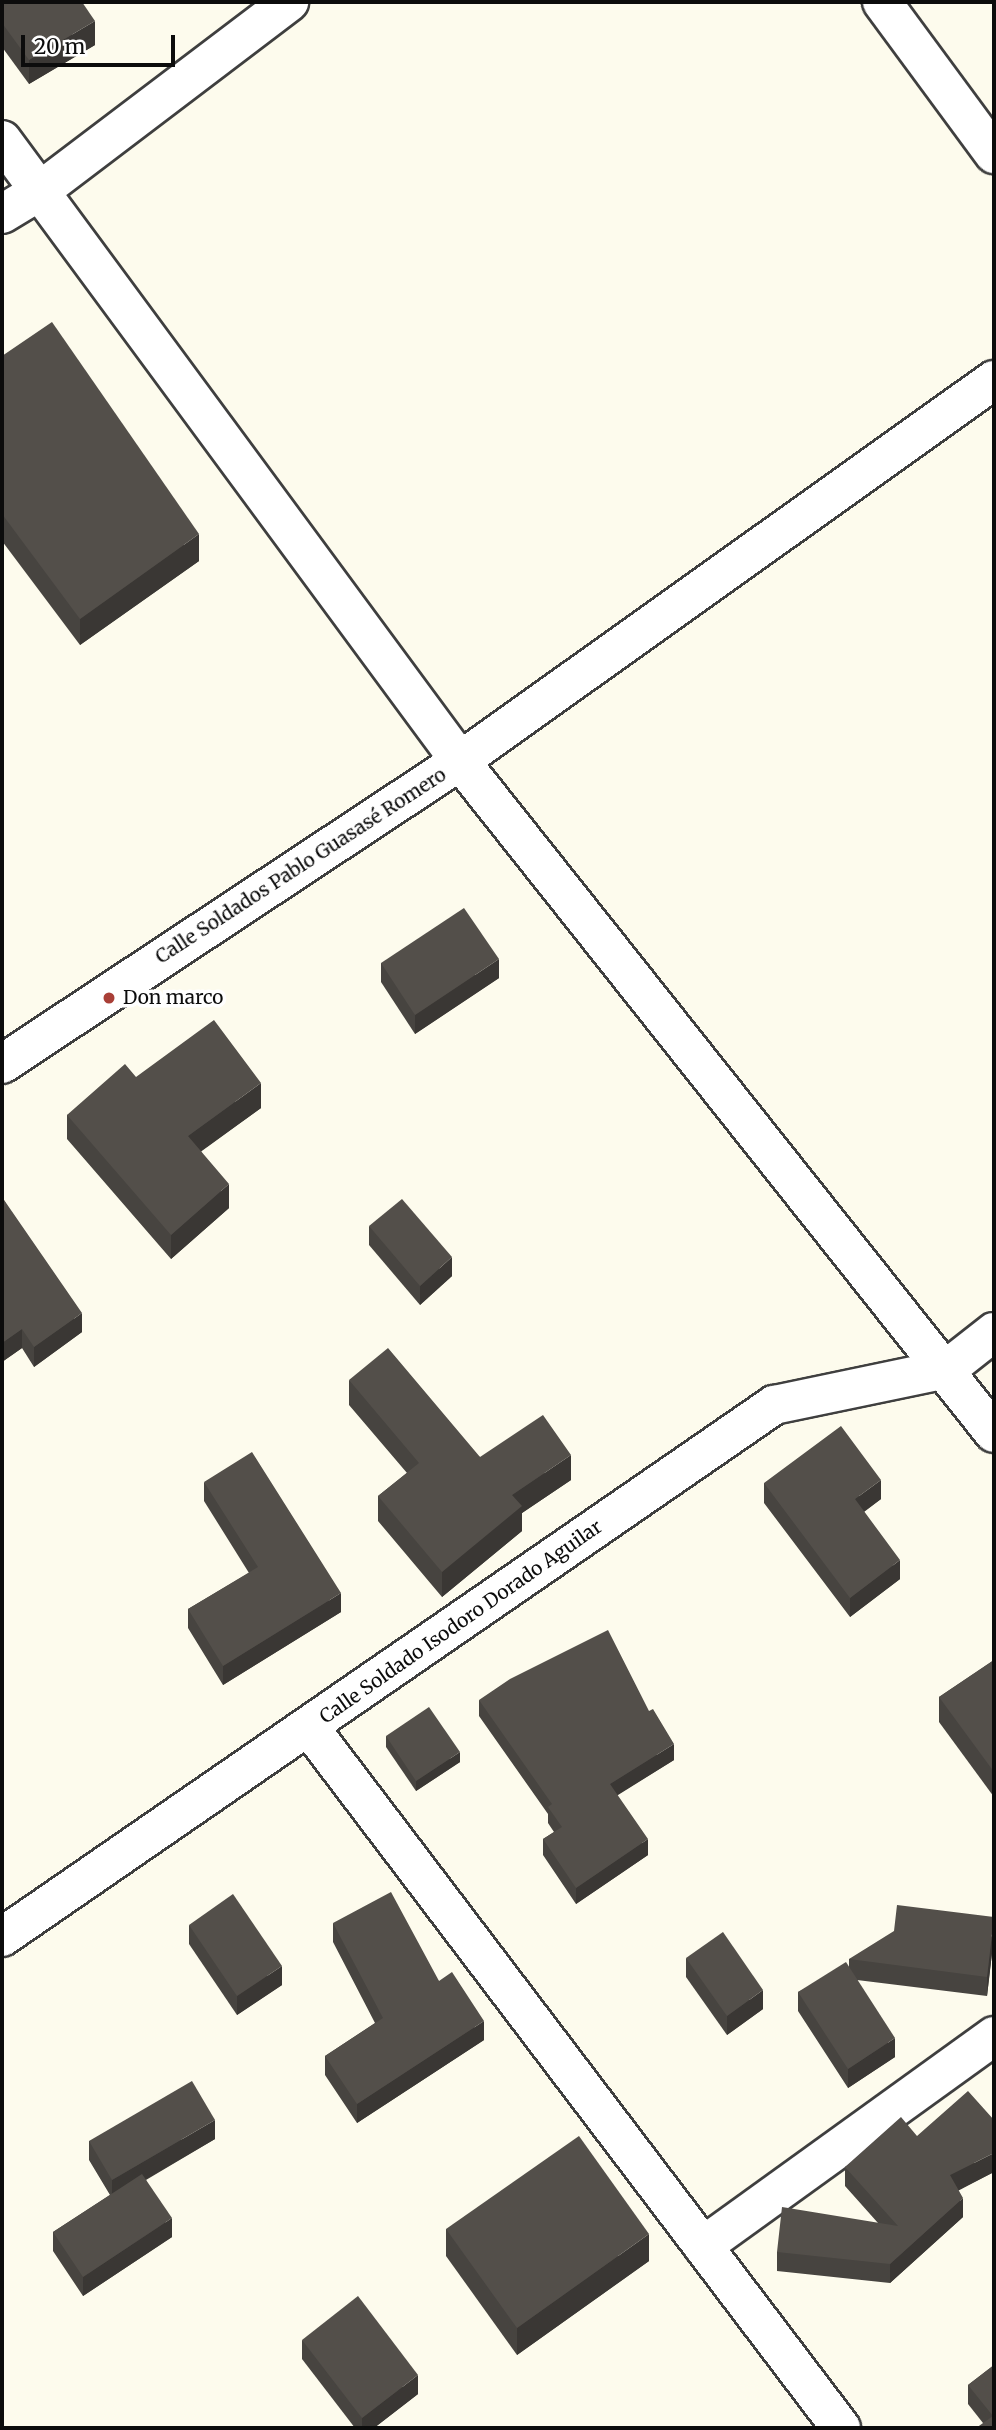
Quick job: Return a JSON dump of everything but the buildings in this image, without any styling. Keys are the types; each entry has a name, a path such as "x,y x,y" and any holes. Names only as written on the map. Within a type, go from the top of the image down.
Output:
{"street":[{"path":"2,214 40,191 289,2"},
{"path":"882,2 994,154"},
{"path":"2,139 460,761 947,1369 994,1433"},
{"name":"Calle Soldados Pablo Guasasé Romero","path":"2,1064 460,761 994,380"},
{"path":"947,1369 994,1332"},
{"name":"Calle Soldado Isodoro Dorado Aguilar","path":"2,1937 774,1405 947,1369"},
{"path":"309,1727 841,2428"},
{"path":"703,2246 994,2036"}],"place":[{"name":"Don marco","path":"109,998"}]}
